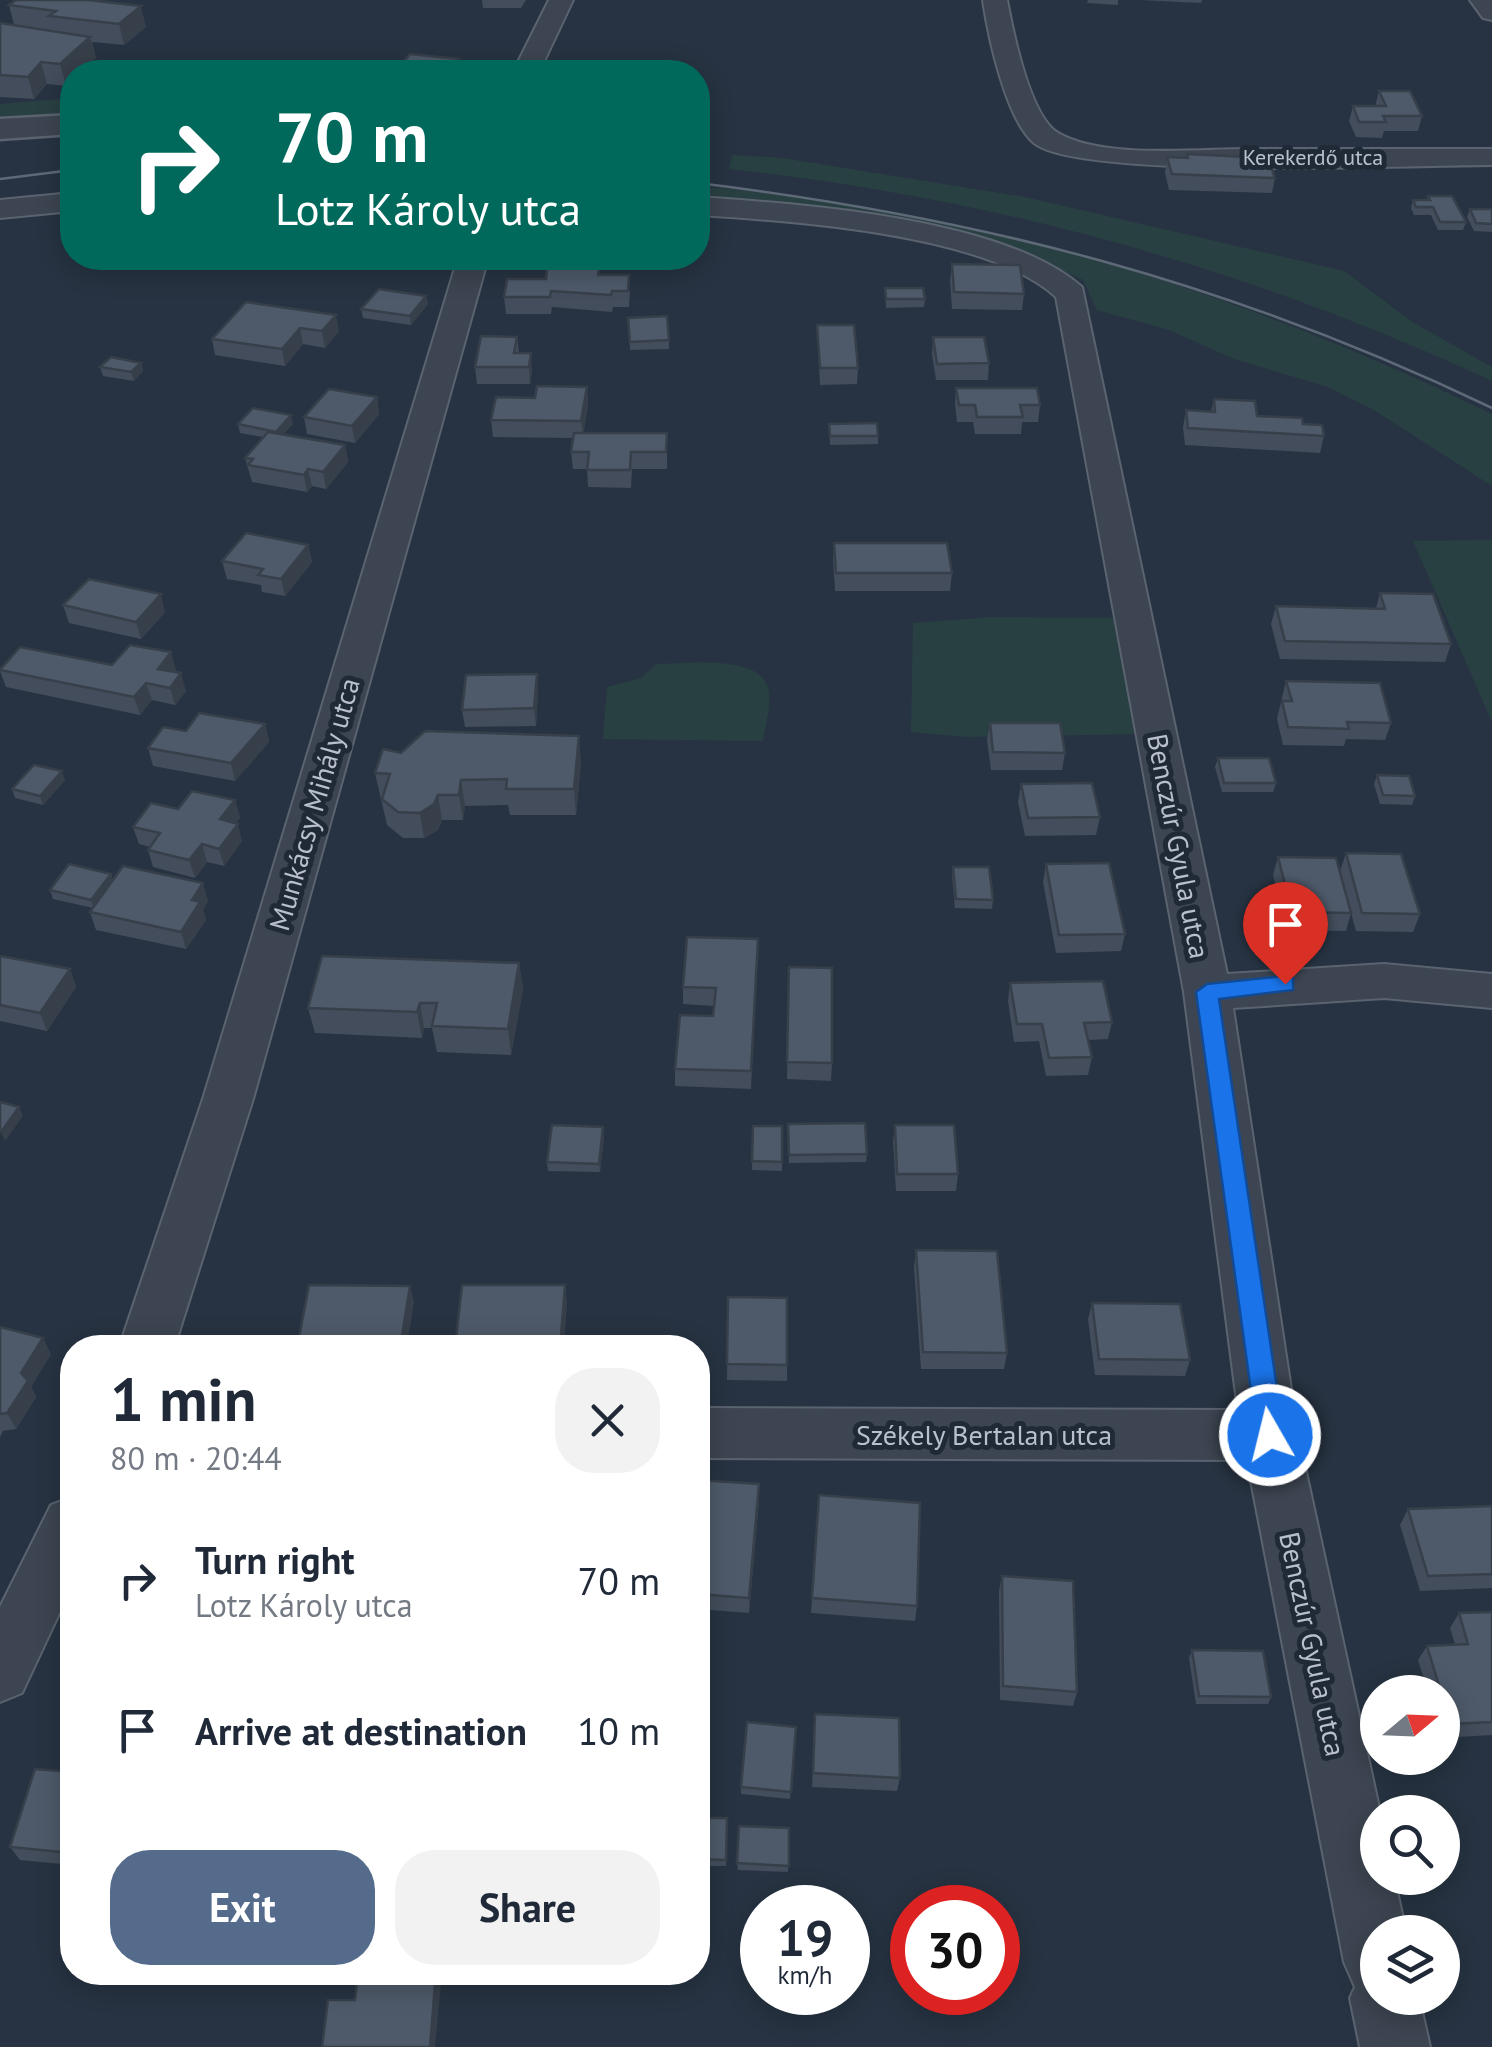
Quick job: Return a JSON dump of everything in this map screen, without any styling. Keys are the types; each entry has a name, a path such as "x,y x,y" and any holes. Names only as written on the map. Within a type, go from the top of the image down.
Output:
{"street":[{"path":"532,60 560,0"},
{"name":"Kerekerdő utca","path":"995,0 1003,49 1026,106 1044,137 1078,152 1154,157 1492,158"},
{"path":"1482,0 1492,13"},
{"path":"0,128 60,126"},
{"path":"0,209 60,203"},
{"name":"Benczúr Gyula utca","path":"710,207 804,214 880,226 1024,263 1065,282 1080,324 1207,992 1270,1435 1368,1915"},
{"name":"Munkácsy Mihály utca","path":"150,1335 233,1080 469,270"},
{"path":"1207,992 1384,981 1492,991"},
{"name":"Székely Bertalan utca","path":"710,1433 1270,1435"},
{"path":"0,1672 60,1549"},
{"path":"1388,2015 1395,2047"}],"green space":[{"path":"60,99 60,122 0,125 0,104"},
{"path":"732,155 782,158 1025,197 1344,271 1414,323 1492,367 1492,381 1308,304 1214,272 1023,219 926,198 729,169"},
{"path":"710,187 904,214 1005,236 1204,294 1302,330 1492,414 1492,486 1374,410 1325,386 1234,359 1169,330 1097,310 1083,280 1050,265 739,203 710,202"},
{"path":"1492,540 1492,722 1413,541"},
{"path":"993,617 1115,618 1140,734 966,737 911,732 913,623"},
{"path":"657,664 723,664 754,672 765,680 769,693 763,741 603,739 607,687 641,678"}],"building":[{"path":"16,0 88,0 141,6 119,24 49,16 56,11 9,5"},
{"path":"0,23 90,37 60,64 41,62 28,77 0,75"},
{"path":"410,54 459,59 458,60 405,60"},
{"path":"1379,91 1410,91 1422,116 1383,116 1386,122 1359,122 1353,106 1386,106"},
{"path":"1187,154 1268,158 1275,178 1172,174 1167,157 1188,158"},
{"path":"1428,196 1452,196 1466,222 1440,222 1433,207 1416,207 1413,200 1430,200"},
{"path":"1470,209 1492,209 1492,224 1476,223"},
{"path":"952,264 1020,265 1024,294 954,292"},
{"path":"547,270 599,270 598,275 629,275 628,291 612,291 611,295 551,291 550,297 504,297 507,279 546,279"},
{"path":"885,288 923,288 925,299 886,299"},
{"path":"379,289 426,296 410,316 361,309"},
{"path":"246,302 336,315 322,331 300,328 282,349 212,339"},
{"path":"667,316 669,340 630,342 628,318"},
{"path":"817,325 854,325 858,368 820,368"},
{"path":"481,336 517,337 514,353 531,353 529,367 475,367"},
{"path":"933,337 984,337 989,363 937,364"},
{"path":"111,357 141,363 131,372 100,367"},
{"path":"537,386 587,387 581,421 491,420 496,397 535,398"},
{"path":"956,388 1037,388 1040,405 1020,405 1023,417 977,417 975,405 959,405"},
{"path":"329,389 377,397 352,426 304,417"},
{"path":"1214,399 1255,401 1257,416 1302,418 1303,424 1322,425 1324,436 1188,428 1186,410 1215,412"},
{"path":"253,408 291,415 276,432 238,424"},
{"path":"877,423 878,436 830,436 829,424"},
{"path":"268,432 345,445 323,472 308,469 304,475 248,465 253,459 245,458"},
{"path":"574,433 667,433 666,452 631,452 630,470 587,470 589,452 571,452"},
{"path":"246,533 308,545 281,579 258,575 263,569 222,561"},
{"path":"834,543 947,543 952,573 836,573"},
{"path":"89,579 161,594 136,622 63,605"},
{"path":"1380,593 1433,594 1451,644 1285,641 1276,606 1385,609"},
{"path":"130,645 171,652 158,669 181,673 170,688 146,683 134,697 0,670 20,647 112,665"},
{"path":"537,674 534,708 462,710 466,675"},
{"path":"1286,681 1380,683 1391,723 1347,722 1349,729 1288,727 1282,701 1292,701"},
{"path":"199,713 265,724 231,763 148,748 163,727 186,731"},
{"path":"990,723 1060,723 1065,753 993,752"},
{"path":"425,731 579,736 574,789 506,789 507,779 461,780 459,795 438,795 434,804 420,813 398,812 382,799 390,774 375,773 383,749 401,753"},
{"path":"1218,758 1269,758 1276,783 1224,783"},
{"path":"34,765 62,771 40,796 12,789"},
{"path":"1377,775 1409,776 1415,796 1383,795"},
{"path":"1092,783 1100,817 1028,818 1021,784"},
{"path":"192,791 235,800 220,819 238,824 219,849 202,844 189,860 148,850 160,833 133,827 151,803 178,809"},
{"path":"1346,853 1401,854 1420,914 1362,913"},
{"path":"1278,857 1336,858 1351,913 1292,912"},
{"path":"1109,863 1125,934 1059,935 1046,864"},
{"path":"69,864 111,874 91,900 50,890"},
{"path":"123,866 203,883 192,900 200,902 181,932 90,912"},
{"path":"953,867 989,867 993,900 956,899"},
{"path":"687,937 758,939 751,1071 675,1069 680,1015 713,1016 716,988 683,987"},
{"path":"0,956 70,969 40,1013 0,1005"},
{"path":"322,956 519,963 508,1029 432,1026 437,1003 420,1003 417,1012 308,1008"},
{"path":"789,967 832,968 832,1063 787,1062"},
{"path":"1103,981 1112,1022 1084,1023 1092,1057 1049,1058 1042,1024 1017,1024 1010,983"},
{"path":"0,1102 19,1107 1,1132 0,1132"},
{"path":"865,1123 867,1154 789,1155 788,1124"},
{"path":"552,1125 603,1127 599,1164 547,1162"},
{"path":"895,1125 954,1125 958,1174 897,1174"},
{"path":"753,1126 782,1126 782,1162 752,1161"},
{"path":"916,1250 997,1251 1007,1353 923,1352"},
{"path":"309,1285 410,1286 402,1335 299,1335"},
{"path":"462,1285 565,1285 561,1335 456,1335"},
{"path":"728,1297 787,1298 787,1365 727,1364"},
{"path":"1092,1303 1180,1304 1190,1360 1099,1359"},
{"path":"0,1327 43,1338 21,1373 28,1381 7,1413 0,1414"},
{"path":"710,1481 759,1484 749,1598 710,1595"},
{"path":"819,1495 920,1503 917,1606 812,1598"},
{"path":"1492,1506 1492,1574 1428,1576 1408,1509"},
{"path":"1002,1576 1073,1581 1077,1692 1003,1686"},
{"path":"1492,1612 1492,1722 1460,1724 1460,1675 1436,1675 1427,1646 1468,1644 1459,1613"},
{"path":"1192,1650 1263,1651 1271,1697 1199,1696"},
{"path":"815,1714 899,1718 900,1778 813,1773"},
{"path":"747,1722 796,1727 791,1792 741,1787"},
{"path":"35,1769 60,1771 60,1852 10,1847"},
{"path":"710,1818 727,1818 726,1860 710,1859"},
{"path":"739,1826 789,1828 789,1866 737,1863"},
{"path":"357,1985 435,1985 430,2047 322,2047 328,2000 355,2000"}],"tram line":[{"path":"0,179 60,172"},
{"path":"710,185 906,215 1105,262 1298,325 1492,408"}],"route":[{"path":"1270,1435 1207,992 1285,984"}]}
